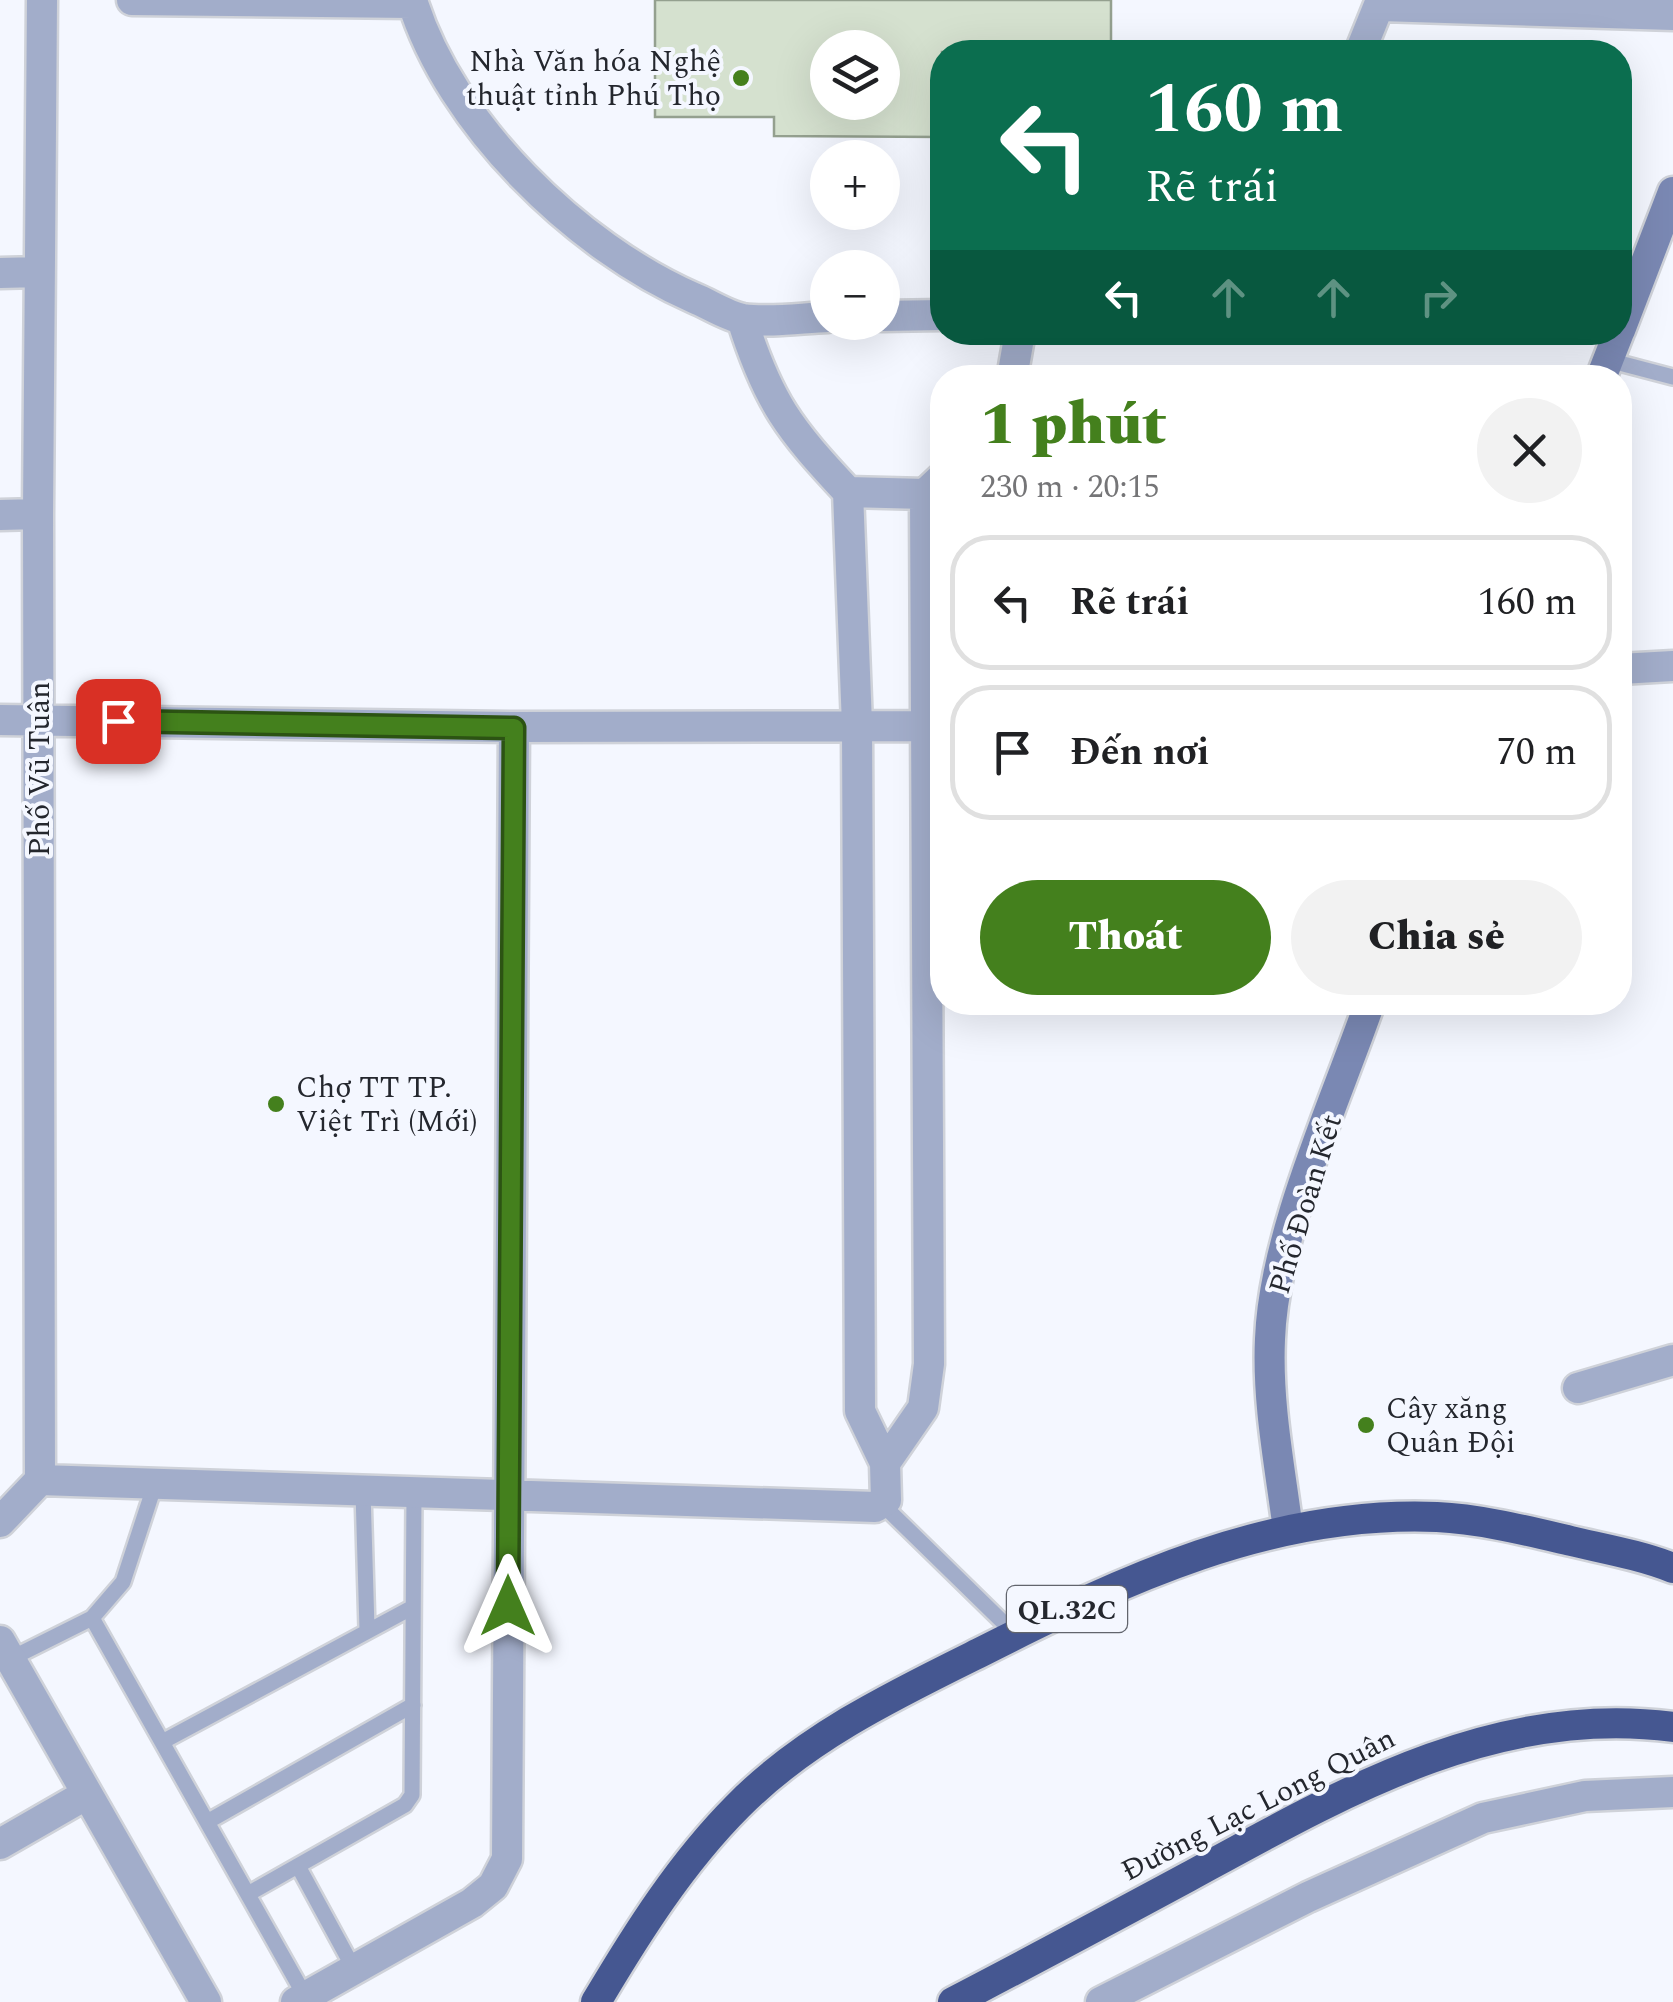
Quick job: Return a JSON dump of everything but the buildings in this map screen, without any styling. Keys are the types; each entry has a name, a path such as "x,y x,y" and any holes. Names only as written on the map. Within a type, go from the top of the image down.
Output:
{"highway":[{"name":"QL.32C","path":"596,2002 689,1862 738,1806 834,1730 1118,1584 1248,1538 1350,1520 1439,1517 1545,1535 1673,1568"},
{"name":"Đường Lạc Long Quân","path":"953,2002 1296,1817 1424,1758 1502,1734 1584,1727 1673,1728"}],"street":[{"name":"Phố Vũ Tuân","path":"40,1480 38,514 42,0"},
{"path":"132,0 412,1 454,88 514,167 587,237 676,290 742,319 810,317"},
{"path":"1365,40 1381,3 1673,15"},
{"path":"1632,298 1673,192"},
{"path":"0,273 39,272"},
{"path":"900,316 930,315"},
{"path":"0,1522 40,1480 508,1498 882,1504 886,1500 884,1464 860,1411 858,725 848,492 797,437 762,382 742,319"},
{"path":"848,492 930,486"},
{"path":"0,515 38,514"},
{"path":"884,1464 923,1408 929,1364 925,726 930,593"},
{"path":"1632,668 1673,666"},
{"path":"0,720 514,728 925,726"},
{"path":"301,1999 472,1903 493,1886 507,1859 514,728"},
{"name":"Phố Đoàn Kết","path":"1288,1530 1269,1380 1276,1291 1289,1233 1365,1015"},
{"path":"1578,1388 1673,1360"},
{"path":"5,1650 206,2002"},
{"path":"1101,2002 1308,1897 1484,1818 1585,1796 1673,1792"},
{"path":"0,1844 86,1794"}],"lane":[{"path":"1612,350 1673,377"},
{"path":"5,1650 92,1618 123,1582 155,1484"},
{"path":"363,1492 367,1628"},
{"path":"248,1894 405,1805 412,1796 414,1494"},
{"path":"882,1504 1015,1634"},
{"path":"162,1742 367,1628 414,1607"},
{"path":"92,1618 248,1894 301,1999"},
{"path":"207,1822 413,1705"},
{"path":"298,1866 354,1968"}],"place":[{"name":"Nhà Văn hóa Nghệ thuật tỉnh Phú Thọ","path":"741,78"},
{"name":"Chợ TT TP. Việt Trì (Mới)","path":"276,1104"},
{"name":"Cây xăng Quân Đội","path":"1366,1425"}],"route":[{"path":"118,721 514,728 508,1606"}]}
